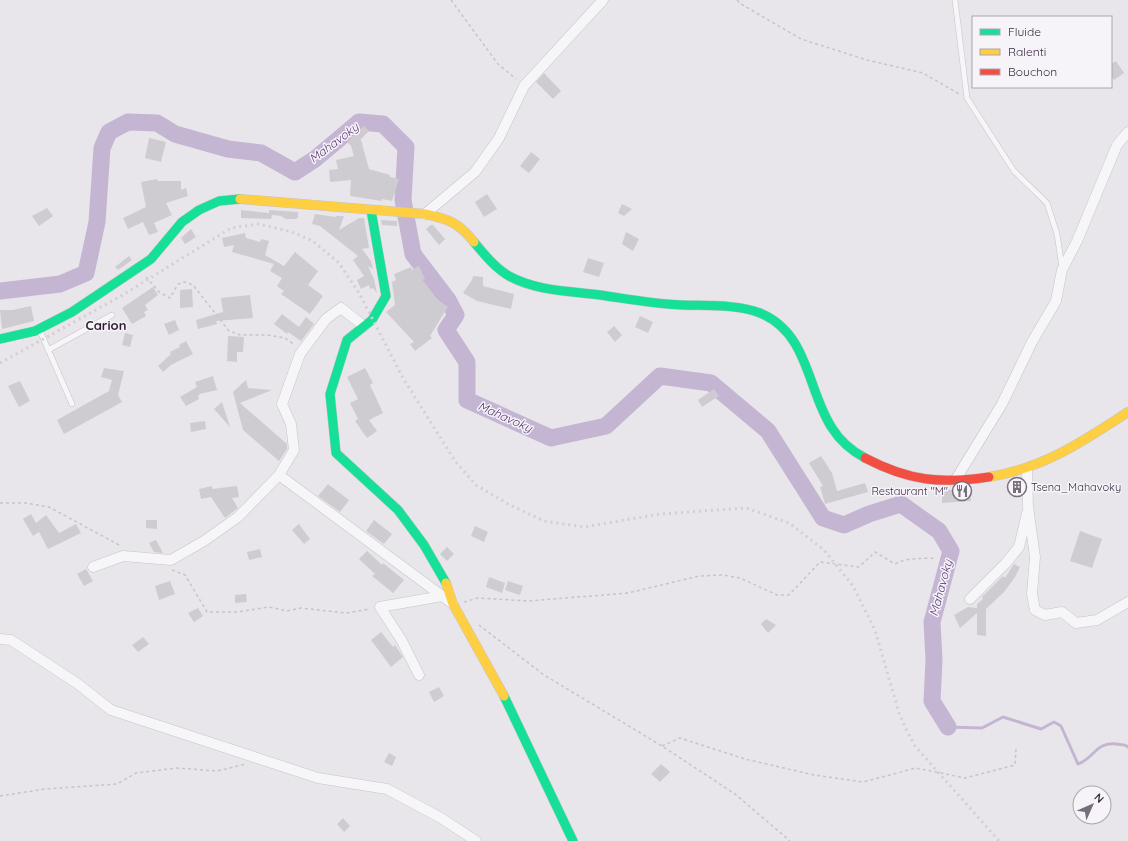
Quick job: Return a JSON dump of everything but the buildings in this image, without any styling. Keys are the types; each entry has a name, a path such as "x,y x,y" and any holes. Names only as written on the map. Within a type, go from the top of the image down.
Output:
{"main road":[{"path":"0,339 39,329 72,312 137,270 152,259 182,222 199,210 219,201 245,198 425,214 440,217 457,224 496,268 512,278 538,287 666,304 743,309 766,316 786,330 800,349 832,430 849,447 867,461 904,475 939,481 994,476 1027,469 1044,463 1076,445 1128,412"},
{"path":"370,210 386,296 372,320 347,340 330,394 336,453 398,510 424,546 444,578 453,604 502,691 573,841"}],"street":[{"path":"425,214 475,172 499,138 524,86 602,0"},
{"path":"956,479 1002,404 1032,342 1056,301 1062,270 1077,241 1117,145 1128,132"},
{"path":"93,567 123,556 171,560 204,541 238,517 279,475 294,450 291,424 282,404 303,350 326,319 341,308 364,326"},
{"path":"1027,469 1028,508 1036,556 1032,594 1035,610 1045,614 1062,612 1076,622 1097,620 1128,602"},
{"path":"279,475 453,604"},
{"path":"970,599 1006,563 1019,547 1028,508"},
{"path":"419,675 402,641 380,607 442,596"},
{"path":"0,639 11,640 78,684 111,710 318,778 387,789 441,818 476,841"}],"lane":[{"path":"955,0 967,98 1014,170 1047,203 1057,234 1062,270"},
{"path":"48,350 112,315"},
{"path":"39,329 72,404"}],"path":[{"path":"452,0 498,64 524,86"},
{"path":"737,0 740,4 801,39 867,60 923,73 967,98"},
{"path":"137,270 149,279 159,292 170,298 178,284 185,282 193,284 229,331 240,335 267,335 285,338 303,350"},
{"path":"0,503 26,502 49,507 123,547"},
{"path":"453,604 478,598 529,601 628,593 700,576 723,575 740,578 776,595 789,595 820,562 859,567 874,552 895,564 903,559 916,560 936,558"},
{"path":"167,568 185,575 207,612 237,612 269,607 287,611 301,608 346,613 380,607"},
{"path":"477,623 544,675 662,746 735,794 790,841"},
{"path":"662,746 680,738 745,759 814,775 863,782 916,768 965,778 1015,765 1016,749"},
{"path":"0,796 45,789 117,784 136,773 177,768 217,771 245,765 254,757"}],"waterway":[{"name":"Mahavoky","path":"0,291 60,284 86,273 97,222 102,148 109,132 128,122 157,123 175,134 228,149 261,153 295,172 315,159 359,122 383,124 406,147 403,200 413,254 448,300 456,315 446,330 467,362 467,400 551,438 606,426 660,376 711,383 768,431 823,518 844,525 869,514 901,504 939,531 951,551 932,622 934,660 932,701 948,727"},
{"path":"948,727 982,728 1003,717 1041,729 1054,722 1061,726 1078,764 1104,745 1116,744 1128,747"}],"railway":[{"path":"0,363 121,296 231,228 259,224 292,232 313,241 339,263 359,293 403,378 455,461 476,485 508,504 544,521 584,527 660,514 746,508 789,523 824,550 853,586 875,630 899,713 915,746 999,841"}],"traffic: fast":[{"path":"0,339 35,331 72,312 151,259 182,222 199,210 219,201 240,199"},
{"path":"371,210 386,296 372,320 347,340 330,394 336,453 398,510 424,545 446,583"},
{"path":"474,242 504,273 519,281 542,288 651,302 741,308 760,313 776,322 788,334 798,348 817,397 832,428 847,445 865,458"},
{"path":"504,696 573,841"}],"traffic: slow":[{"path":"240,199 425,214 453,223 463,230 474,242"},
{"path":"989,477 1009,473 1045,460 1095,434 1128,412"},
{"path":"446,583 453,604 504,696"}],"traffic: jam":[{"path":"865,458 896,472 925,479 955,480 989,477"}],"place":[{"name":"Tsena_Mahavoky","path":"1017,487"},
{"name":"Restaurant \"M\"","path":"962,491"}],"district":[{"name":"Carion","path":"106,325"}]}
